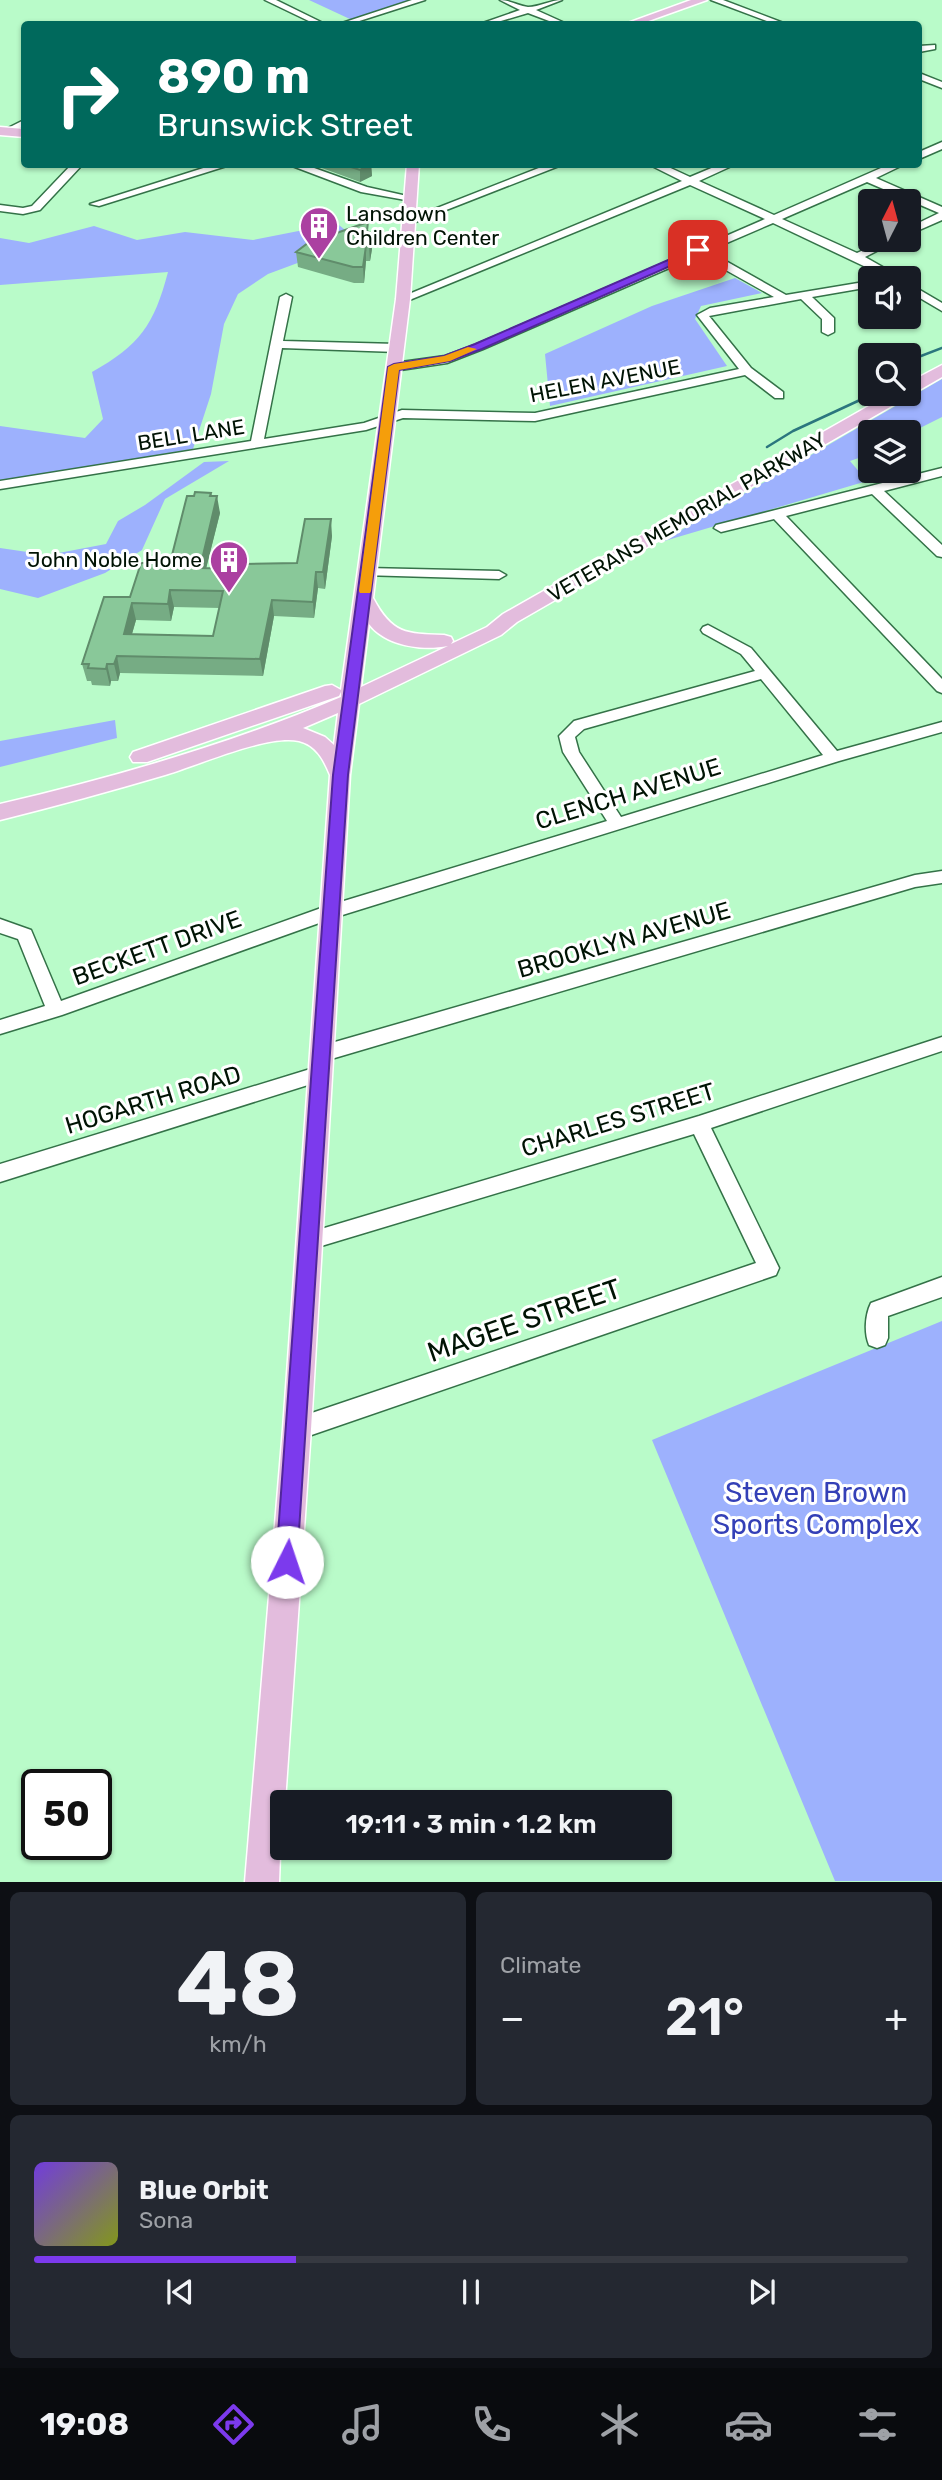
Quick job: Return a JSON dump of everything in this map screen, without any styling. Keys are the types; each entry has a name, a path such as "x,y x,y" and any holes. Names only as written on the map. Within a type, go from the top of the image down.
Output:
{"main road":[{"path":"640,21 702,0"},
{"path":"262,1881 297,1429 340,775 403,299 413,168"},
{"path":"921,382 942,370"},
{"name":"VETERANS MEMORIAL PARKWAY","path":"0,796 150,754 351,692 494,631 509,618 880,406"},
{"path":"364,599 372,619 394,636 409,640 444,641"},
{"name":"VETERANS MEMORIAL PARKWAY","path":"0,812 81,792 257,738 351,692 444,641 478,626 509,618"},
{"path":"257,738 294,733 318,740 335,757 340,775"}],"street":[{"path":"269,0 314,21"},
{"path":"354,21 421,0"},
{"path":"504,0 556,21"},
{"path":"493,21 558,0"},
{"path":"715,0 768,21"},
{"path":"922,49 932,47"},
{"path":"922,77 942,85"},
{"path":"922,85 930,81"},
{"path":"4,131 21,124"},
{"path":"922,154 942,145"},
{"path":"922,154 942,159"},
{"path":"0,208 23,211 36,208 74,168"},
{"path":"95,204 215,168"},
{"path":"303,168 365,190 411,198"},
{"path":"410,221 549,168"},
{"path":"661,168 874,266"},
{"path":"403,299 721,168"},
{"path":"394,367 447,359 479,347 891,168"},
{"path":"867,178 942,214"},
{"path":"921,225 942,214"},
{"path":"698,250 784,298"},
{"path":"857,257 868,252"},
{"path":"779,395 747,371 704,315 710,311 858,286"},
{"path":"921,295 942,309"},
{"path":"804,296 828,318 828,332"},
{"path":"257,444 286,297"},
{"path":"275,344 397,348"},
{"name":"HELEN AVENUE","path":"386,419 402,414 535,417 747,371"},
{"name":"BELL LANE","path":"0,485 366,426 386,419"},
{"path":"721,528 942,472"},
{"path":"874,488 942,553"},
{"path":"777,514 942,688"},
{"path":"367,572 499,575"},
{"path":"708,631 738,645 766,673 834,757"},
{"path":"617,824 571,751 567,736 572,730 600,718 766,673"},
{"name":"CLENCH AVENUE","path":"330,912 834,757 942,727"},
{"name":"BROOKLYN AVENUE","path":"320,1064 915,881 942,877"},
{"name":"BECKETT DRIVE","path":"0,1027 56,1010 330,912"},
{"path":"0,926 25,935 56,1010"},
{"name":"CHARLES STREET","path":"308,1241 699,1124 942,1044"},
{"name":"HOGARTH ROAD","path":"0,1173 320,1064"},
{"name":"MAGEE STREET","path":"297,1429 769,1268 699,1124"},
{"path":"877,1338 877,1310 942,1287"}],"green space":[{"path":"309,0 414,0 352,20"},
{"path":"313,213 325,214 354,237 346,245 268,274 238,294 224,324 211,394 193,449 0,481 0,426 85,438 103,419 92,372 122,352 143,332 157,306 168,272 0,285 0,238 29,243 94,226 137,240 185,232 253,240 324,226"},
{"path":"735,278 762,293 701,306 695,319 727,366 550,406 545,354 652,306"},
{"path":"942,379 942,417 921,428 921,420 871,420 895,406 921,406 921,391"},
{"path":"858,428 858,458 850,461 858,470 858,483 860,483 661,542"},
{"path":"229,461 165,499 142,550 105,573 38,598 0,589 0,548 48,555 106,544 118,521 204,462"},
{"path":"115,720 117,738 0,767 0,741"},
{"name":"Steven Brown Sports Complex","path":"942,1321 942,1881 835,1881 652,1440"}],"building":[{"path":"368,222 367,231 371,233 363,267 353,267 296,252 308,243"},
{"path":"195,492 217,496 200,568 245,569 245,564 297,563 305,519 331,519 323,572 316,572 313,602 272,600 260,659 117,656 114,664 107,664 106,669 88,668 89,664 82,664 104,597 130,597 141,563 170,563 187,496 194,496","holes":["170,590 223,591 213,636 124,634 132,603 168,604"]}],"waterway":[{"path":"921,356 942,348"},
{"path":"767,447 793,431 858,401"}],"slow traffic":[{"path":"365,591 394,367 447,359 472,349"}],"place":[{"name":"Lansdown Children Center","path":"319,260"},
{"name":"John Noble Home","path":"229,594"}],"route":[{"path":"287,1562 340,775 394,367 447,359 479,347 698,250"}]}
